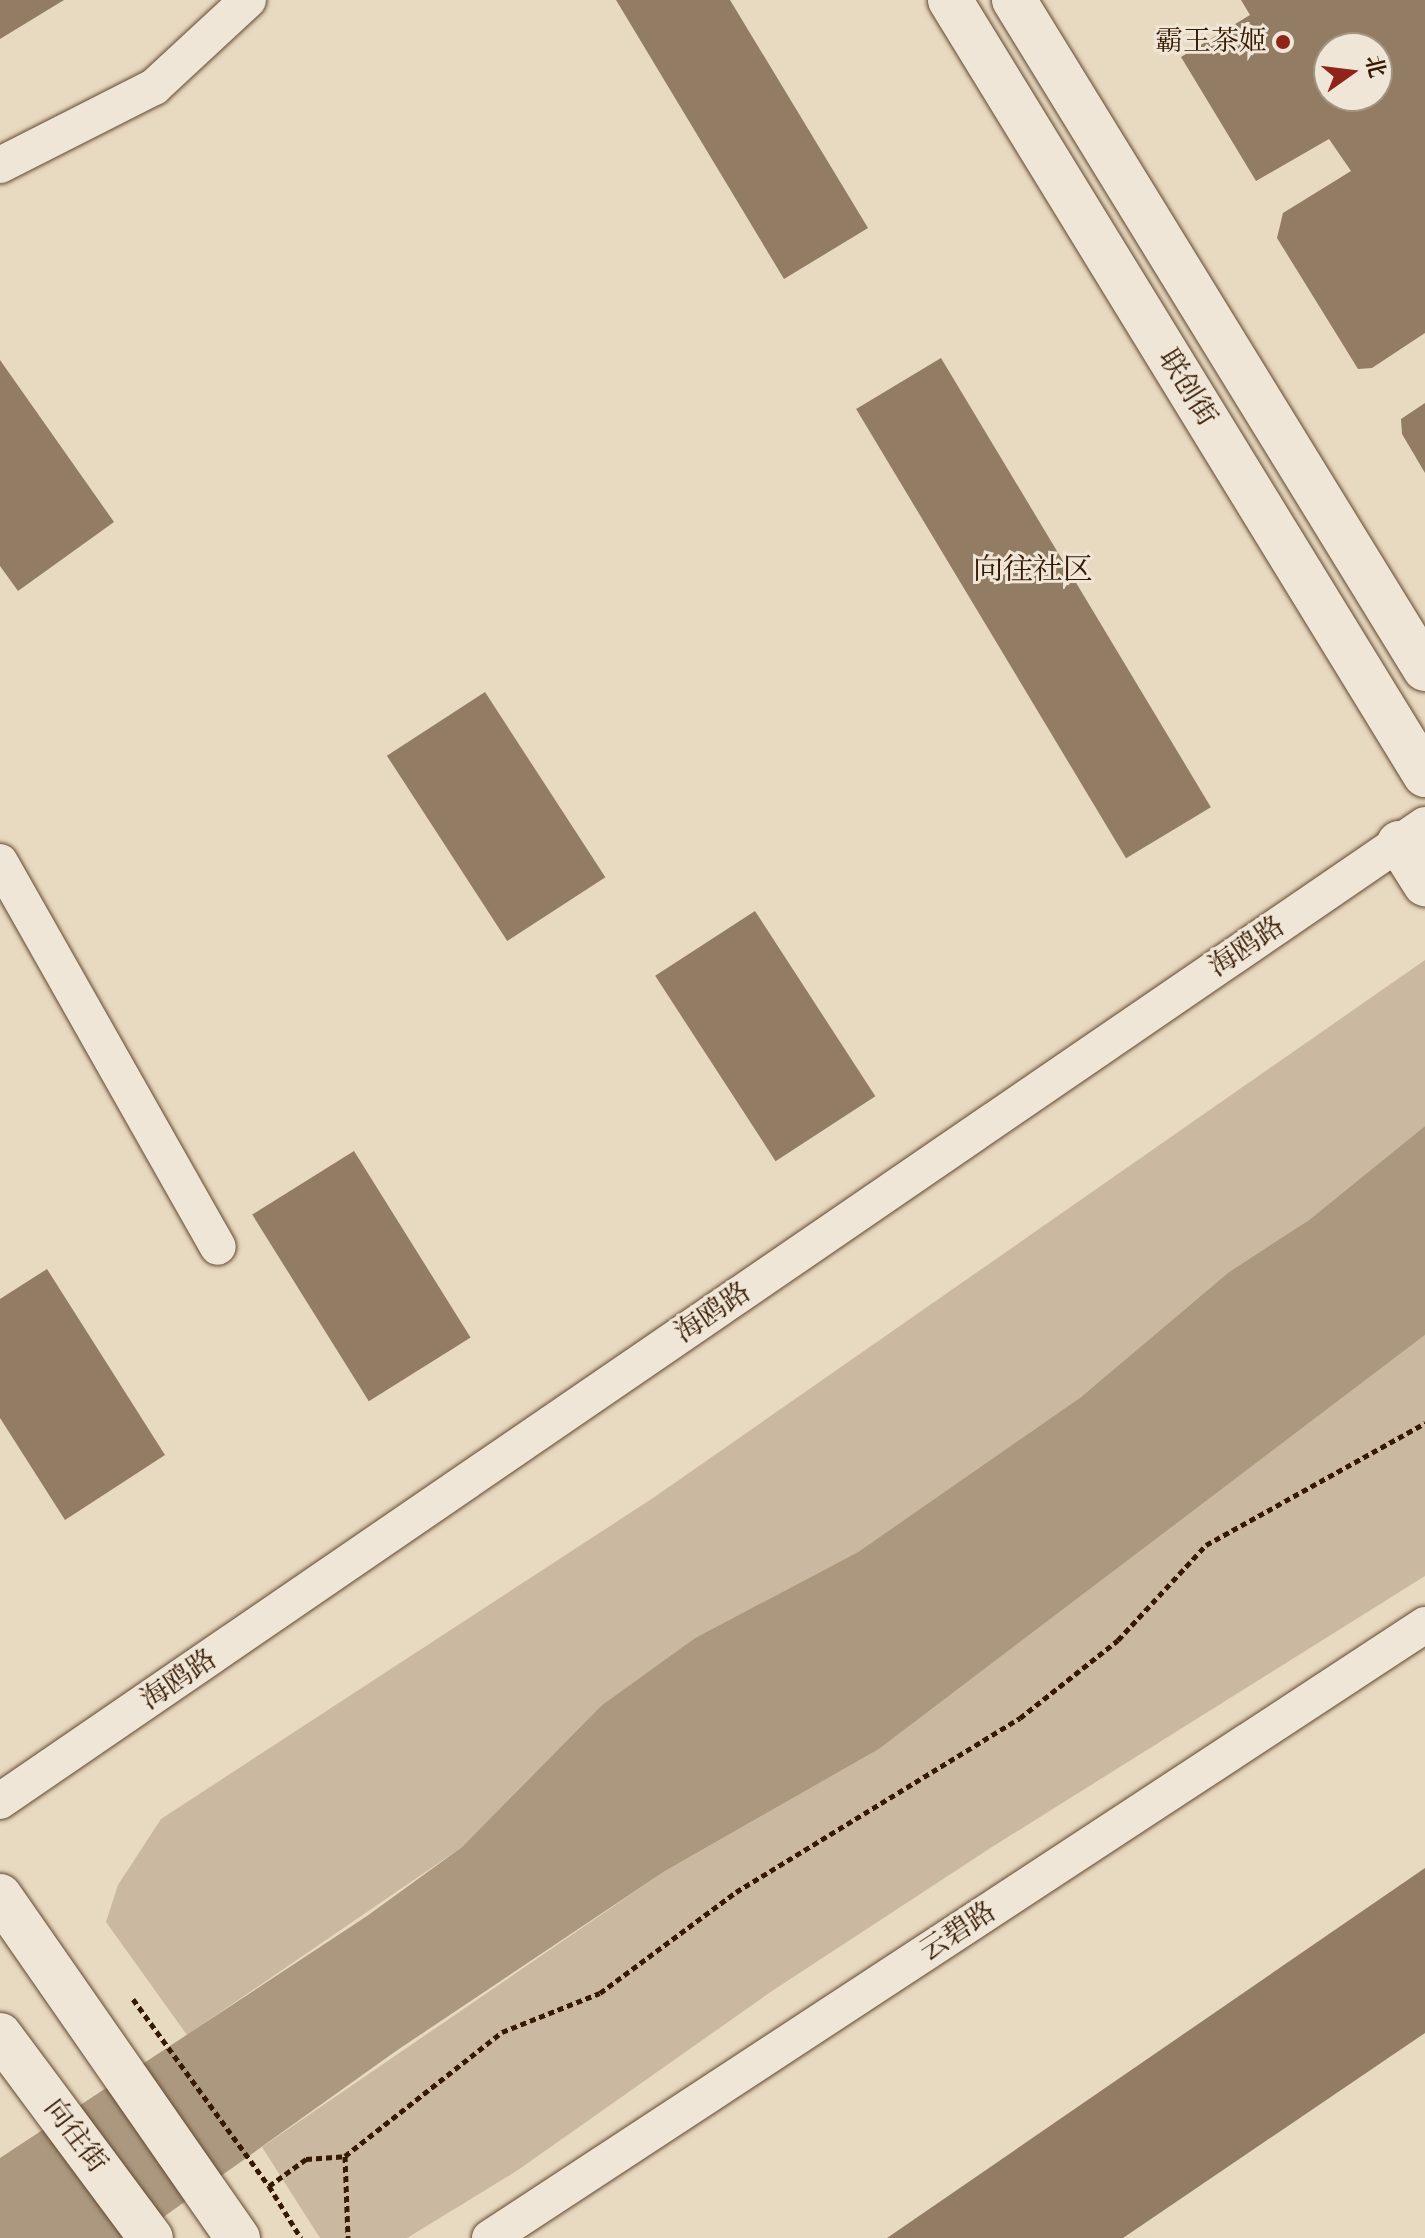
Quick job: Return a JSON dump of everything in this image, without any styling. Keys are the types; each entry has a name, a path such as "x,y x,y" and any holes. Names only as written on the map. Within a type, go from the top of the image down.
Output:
{"street":[{"path":"0,165 154,87 248,0"},
{"name":"联创街","path":"950,0 1425,775"},
{"name":"联创街","path":"1014,0 1425,669"},
{"path":"1412,834 1425,884"},
{"name":"海鸥路","path":"0,1801 1412,834"},
{"path":"0,862 218,1247"},
{"name":"云碧路","path":"490,2238 1425,1625"},
{"path":"0,1896 55,1983 238,2238"},
{"name":"向往街","path":"0,2035 151,2238"}],"path":[{"path":"269,2186 306,2159 345,2156 502,2032 600,1993 736,1892 1020,1718 1118,1640 1206,1545 1425,1423"},
{"path":"133,1999 269,2186 301,2238"},
{"path":"345,2156 348,2238"}],"shaded area":[{"path":"1425,960 1425,1126 1309,1220 1229,1272 1081,1397 858,1552 695,1638 602,1705 462,1847 187,2035 106,1922 118,1885 161,1819 653,1498"},
{"path":"1425,1126 1425,1335 879,1749 665,1871 396,2051 134,2238 0,2238 0,2158 367,1916 462,1847 602,1705 695,1638 858,1552 1081,1397 1229,1272 1309,1220"},
{"path":"1425,1335 1425,1576 992,1847 772,1991 518,2170 407,2238 320,2238 262,2147 665,1871 879,1749"}],"building":[{"path":"0,0 64,0 0,39"},
{"path":"616,0 730,0 868,228 784,279"},
{"path":"1241,0 1425,0 1425,333 1372,368 1358,369 1277,238 1283,213 1351,171 1329,139 1256,181 1181,57 1250,15"},
{"path":"941,358 1211,807 1126,858 856,409"},
{"path":"0,360 114,522 18,591 0,566"},
{"path":"1425,403 1425,473 1402,434 1401,419"},
{"path":"485,692 605,877 507,941 387,756"},
{"path":"755,911 875,1096 776,1161 655,976"},
{"path":"354,1151 471,1338 369,1401 252,1215"},
{"path":"47,1269 165,1455 65,1520 0,1418 0,1299"},
{"path":"1425,1868 1425,2033 1123,2238 887,2238"}],"place":[{"name":"霸王茶姬","path":"1283,42"}],"district":[{"name":"向往社区","path":"1033,570"}]}
